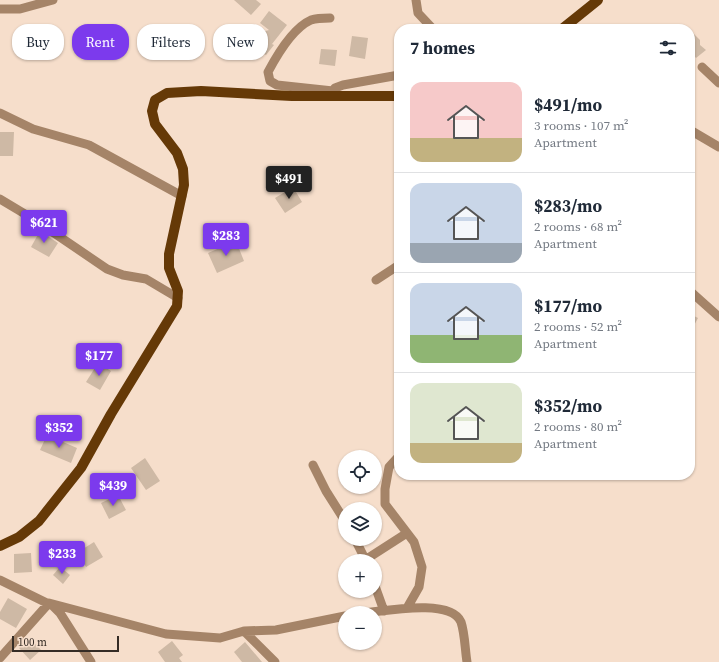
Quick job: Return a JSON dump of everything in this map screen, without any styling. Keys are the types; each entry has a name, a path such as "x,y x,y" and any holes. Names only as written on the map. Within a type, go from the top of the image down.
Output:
{"main road":[{"path":"568,24 598,0"},
{"path":"0,546 19,537 39,521 81,468 111,414 177,306 178,291 170,268 169,254 182,196 183,169 180,160 156,124 153,116 152,105 160,96 167,93 201,91 394,96"}],"street":[{"path":"0,9 20,9 53,0"},
{"path":"416,0 418,13 428,24"},
{"path":"330,18 318,18 310,21 298,30 268,72 270,81 277,85 330,93 343,85 394,76"},
{"path":"702,67 719,83"},
{"path":"0,112 33,129 89,145 182,196"},
{"path":"695,133 719,147"},
{"path":"0,199 35,220 107,269 123,275 146,279 178,298"},
{"path":"376,280 394,267"},
{"path":"695,295 719,317"},
{"path":"394,462 389,467 385,489 385,504 414,542 422,567 419,588 407,608"},
{"path":"313,465 326,491 338,510"},
{"path":"374,554 407,533"},
{"path":"0,580 49,603 166,634 220,638 244,631 276,630 338,617"},
{"path":"379,598 384,611 407,608 435,608 457,616 461,622 467,662"},
{"path":"0,658 49,603"},
{"path":"49,603 60,613 91,662"},
{"path":"244,631 275,662"}],"building":[{"path":"234,0 256,0 261,4 251,15"},
{"path":"269,11 287,25 272,44 274,45 268,52 268,24 260,23"},
{"path":"695,35 700,40 700,45 706,50 696,58"},
{"path":"352,36 368,38 365,59 349,56"},
{"path":"321,49 337,50 335,66 319,64"},
{"path":"0,132 14,132 13,156 0,156"},
{"path":"293,187 302,202 285,213 275,198"},
{"path":"40,231 58,243 49,257 31,247"},
{"path":"236,241 244,261 217,273 208,253"},
{"path":"695,316 698,318 695,324"},
{"path":"98,363 111,371 100,390 86,382"},
{"path":"55,417 76,418 75,435 55,434"},
{"path":"47,435 77,448 71,463 40,450"},
{"path":"145,458 160,481 146,490 131,468"},
{"path":"118,495 126,510 109,519 101,503"},
{"path":"94,542 103,557 86,567 78,552"},
{"path":"31,553 32,572 14,573 14,554"},
{"path":"60,567 70,575 63,584 53,575"},
{"path":"8,598 27,609 16,628 0,619 0,612"},
{"path":"30,638 41,650 30,660 19,648"},
{"path":"172,641 183,655 179,658 182,662 165,662 158,652"},
{"path":"245,642 262,662 242,662 234,652"}]}
